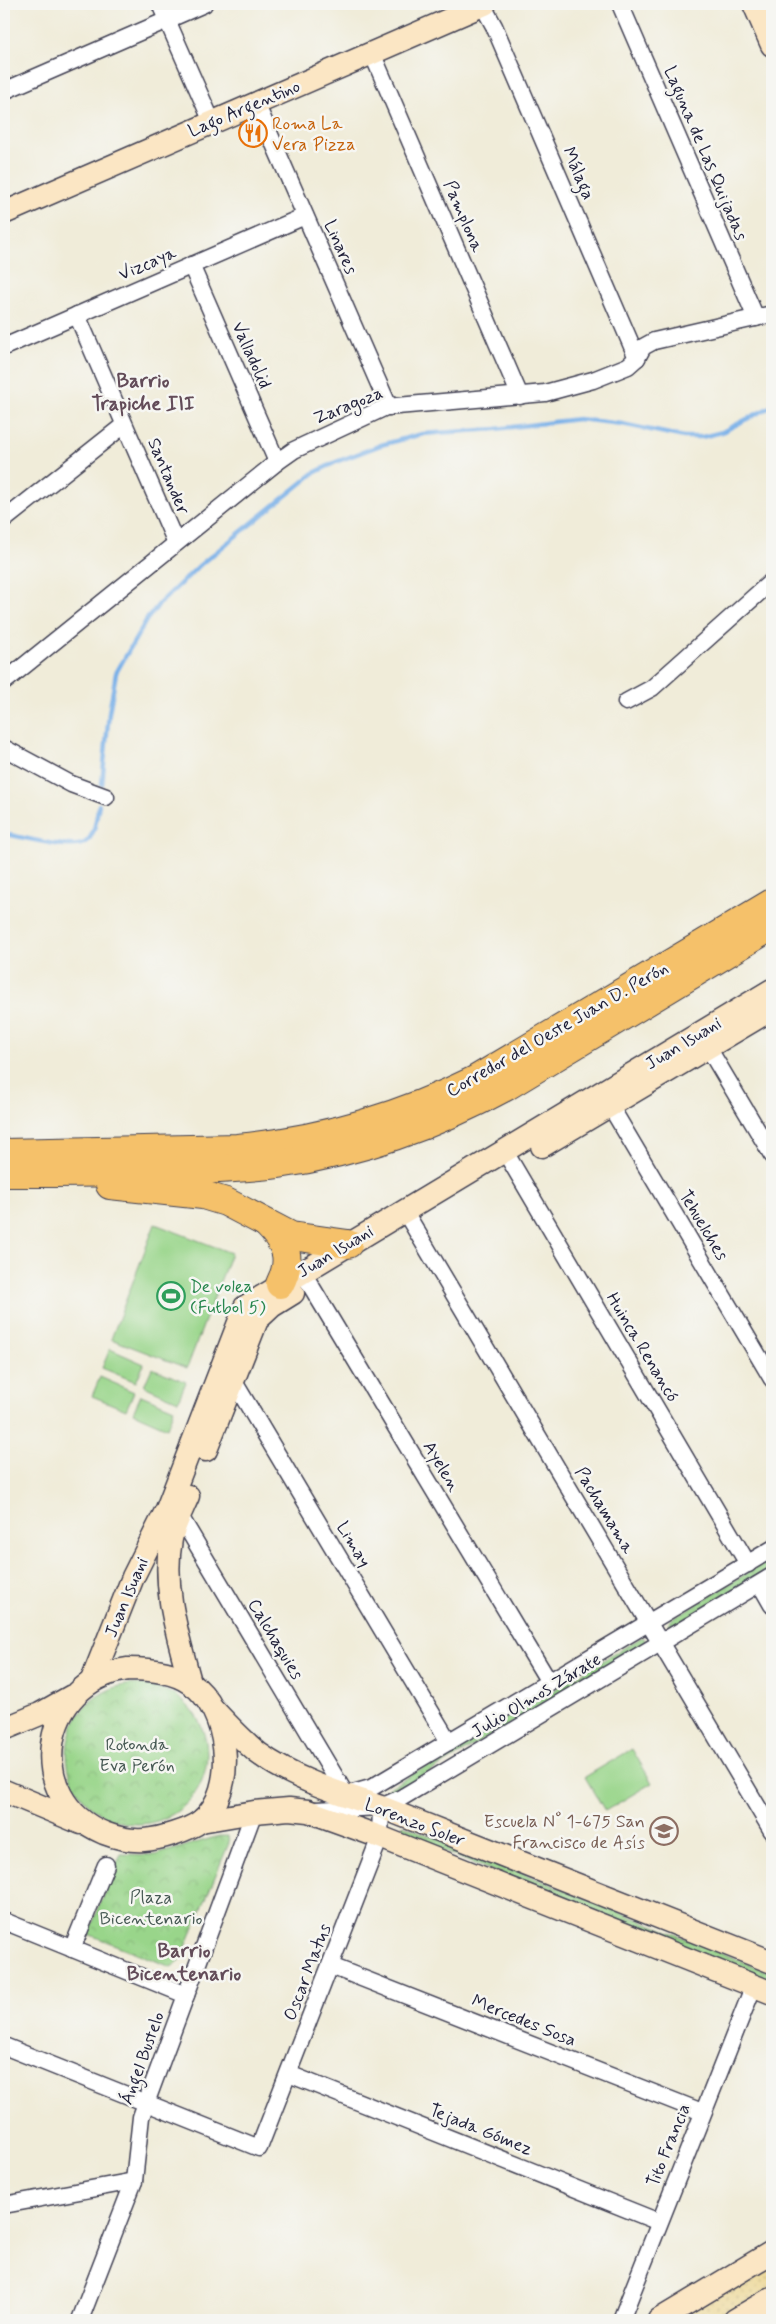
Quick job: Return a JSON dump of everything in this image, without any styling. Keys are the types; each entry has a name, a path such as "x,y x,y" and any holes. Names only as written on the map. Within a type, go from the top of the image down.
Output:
{"highway":[{"path":"678,960 726,919 772,888"},
{"name":"Corredor del Oeste Juan D. Perón","path":"4,1153 237,1148 273,1145 366,1125 430,1102 475,1080 772,903"},
{"name":"Corredor del Oeste Juan D. Perón","path":"15,1173 220,1169 279,1164 337,1153 402,1134 466,1108 507,1086 772,926"},
{"path":"15,1173 153,1192 203,1196 226,1202 292,1236 348,1244"},
{"path":"264,1221 279,1236 286,1251 286,1265 297,1280"}],"street":[{"path":"160,4 212,122"},
{"path":"4,91 204,4"},
{"name":"Lago Argentino","path":"4,213 483,4"},
{"name":"Málaga","path":"483,4 637,358"},
{"name":"Laguna de Las Quijadas","path":"620,4 764,316"},
{"path":"762,10 772,45"},
{"name":"Pamplona","path":"372,53 520,396"},
{"name":"Linares","path":"256,103 389,407"},
{"name":"Vizcaya","path":"4,347 305,216"},
{"name":"Valladolid","path":"191,265 277,462"},
{"name":"Santander","path":"77,315 176,544"},
{"name":"Zaragoza","path":"4,682 277,462 301,447 389,407 545,393 593,380 617,371 637,358 643,347 654,341 764,316"},
{"path":"4,520 124,425"},
{"path":"626,702 652,688 772,581"},
{"path":"4,748 70,784 106,797"},
{"name":"Juan Isuani","path":"226,1375 257,1320 297,1280 348,1244 408,1217 704,1040 772,990"},
{"name":"Juan Isuani","path":"704,1040 772,1009"},
{"path":"704,1040 772,1155"},
{"name":"Tehuelches","path":"605,1099 772,1379"},
{"name":"Huinca Renancó","path":"508,1157 748,1564"},
{"name":"Juan Isuani","path":"83,1687 133,1577 173,1512 226,1375 245,1307 297,1280 376,1244 408,1217"},
{"name":"Pachamama","path":"408,1217 772,1831"},
{"path":"348,1244 376,1244"},
{"name":"Ayelen","path":"297,1280 549,1682"},
{"name":"Limay","path":"226,1375 449,1742"},
{"name":"Juan Isuani","path":"173,1512 169,1583 172,1609 190,1682"},
{"name":"Calchaquies","path":"173,1512 346,1795"},
{"name":"Julio Olmos Zárate","path":"346,1795 372,1788 772,1549"},
{"path":"766,1580 772,1604"},
{"name":"Julio Olmos Zárate","path":"308,1811 381,1807 402,1798 766,1580"},
{"path":"4,1729 40,1714 83,1687 116,1671 140,1669 168,1673 190,1682 203,1694 214,1710 223,1739 225,1767 221,1788 214,1805 201,1821 173,1833 145,1840 115,1837 4,1791"},
{"path":"83,1687 59,1719 54,1734 51,1763 59,1791 67,1805 88,1826"},
{"name":"Lorenzo Soler","path":"214,1710 248,1744 280,1767 346,1795 381,1807 772,1962"},
{"name":"Oscar Matus","path":"146,2103 259,2148 380,1837 381,1807"},
{"name":"Lorenzo Soler","path":"201,1821 254,1812 289,1809 308,1811 380,1837 763,1989"},
{"name":"Ángel Bustelo","path":"80,2320 134,2181 141,2117 254,1812"},
{"path":"72,1949 106,1865"},
{"path":"4,1921 186,1995"},
{"name":"Mercedes Sosa","path":"331,1966 702,2112"},
{"name":"Tito Francia","path":"621,2320 702,2112 763,1989"},
{"path":"4,2046 146,2103"},
{"name":"Tejada Gómez","path":"289,2074 658,2222"},
{"path":"4,2205 134,2181"},
{"path":"659,2320 772,2252"},
{"path":"735,2320 772,2298"}],"green space":[{"name":"De volea (Futbol 5)","path":"155,1224 231,1253 187,1368 111,1339"},
{"path":"110,1349 144,1364 136,1382 102,1368"},
{"path":"152,1368 186,1382 178,1401 144,1386"},
{"path":"100,1377 134,1392 126,1410 92,1396"},
{"path":"141,1395 174,1409 167,1428 133,1413"},
{"path":"772,1558 772,1568 672,1628 668,1625 670,1620"},
{"path":"642,1637 646,1641 645,1643 390,1796 384,1796 384,1791"},
{"name":"Rotonda Eva Perón","path":"137,1684 151,1685 164,1689 187,1704 202,1727 206,1740 206,1768 202,1781 187,1804 164,1819 151,1823 137,1824 123,1823 110,1819 87,1804 72,1781 68,1768 67,1754 68,1740 72,1727 87,1704 110,1689 123,1685"},
{"path":"632,1749 652,1783 605,1811 585,1777"},
{"path":"403,1825 772,1973 772,1983 400,1834"},
{"name":"Plaza Bicentenario","path":"219,1836 228,1836 229,1843 180,1961 171,1967 88,1934 121,1854 155,1855"}],"sand":[{"path":"772,2260 772,2288 718,2320 671,2320"}],"waterway":[{"path":"102,784 109,713 116,673 147,619 160,603 200,565 314,473 336,462 381,445 422,434 496,429 578,419 622,424 684,437 702,437 722,432 772,406"},
{"path":"4,834 58,844 79,845 86,842 92,834 99,805"}],"place":[{"name":"Roma La Vera Pizza","path":"253,133"},
{"name":"De volea (Futbol 5)","path":"171,1296"},
{"name":"Escuela N° 1-675 San Francisco de Asís","path":"664,1831"}],"district":[{"name":"Barrio Trapiche III","path":"143,392"},
{"name":"Barrio Bicentenario","path":"184,1962"}]}
